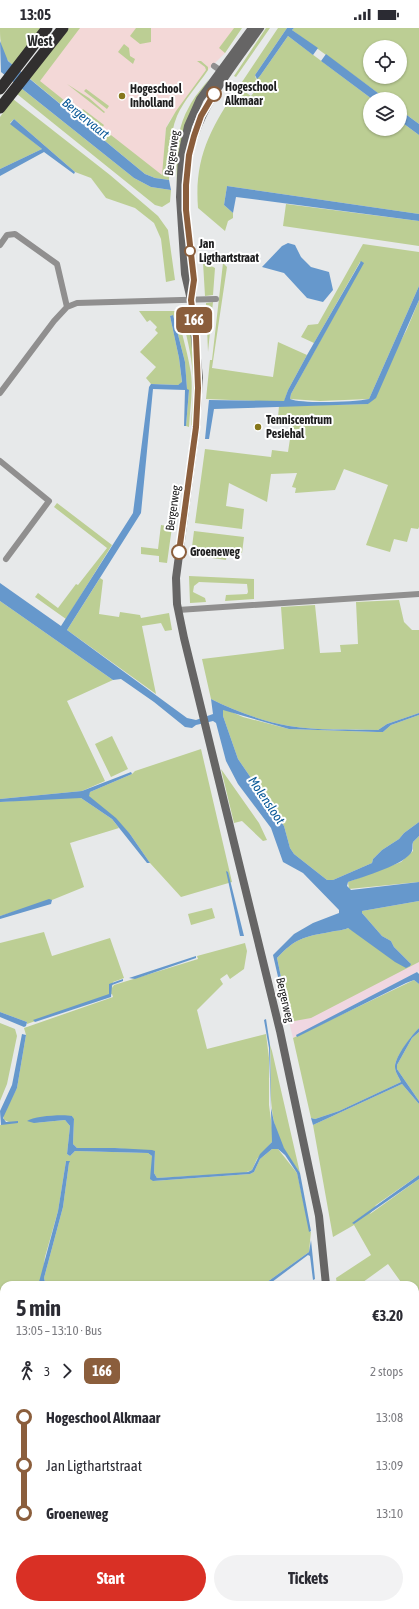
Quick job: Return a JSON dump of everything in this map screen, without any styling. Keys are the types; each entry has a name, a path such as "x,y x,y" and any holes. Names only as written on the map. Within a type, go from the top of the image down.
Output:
{"highway":[{"path":"22,71 47,28"},
{"path":"0,108 12,83 63,28"},
{"path":"0,90 12,83"}],"main road":[{"name":"Bergerweg","path":"252,28 220,70 201,116 188,160 185,198 194,280 191,300 198,360 198,397 176,578 186,609 205,721 280,1031 314,1189 319,1216 326,1281"},
{"name":"Bergerweg","path":"220,70 260,28"}],"street":[{"path":"0,245 7,235 15,234 57,264 67,307"},
{"path":"0,393 54,321 67,307 77,303 216,300"},
{"path":"0,461 49,501 6,559"},
{"path":"186,609 419,594"}],"shaded area":[{"name":"Hogeschool Inholland","path":"78,28 239,28 225,53 208,70 170,120 166,128 163,176 38,81"},
{"path":"419,962 419,971 293,1038 289,1022 299,1020"}],"green space":[{"path":"0,28 41,28 13,65 6,57 2,48"},
{"path":"69,28 80,28 40,81 80,113 83,109 104,125 102,128 162,175 166,128 176,111 206,70 205,67 197,61 201,61 208,67 208,70 183,104 174,123 170,147 169,180 155,178 145,174 29,78"},
{"path":"136,28 151,28 151,42 140,44 130,36"},
{"path":"234,28 242,28 225,53 219,48"},
{"path":"266,28 270,28 236,77 234,76"},
{"path":"278,28 287,28 255,75 256,79 260,76 288,36 363,92 363,136 407,136 407,126 419,135 419,214 227,186 224,205 233,213 233,218 228,221 225,231 198,208 197,190 199,173 206,144 220,116 238,87 251,96 255,91 242,82"},
{"path":"294,28 419,28 419,124 407,115 407,92 376,92 366,84 407,84 407,40 363,40 363,82 292,30"},
{"path":"124,44 129,48 130,56 135,59 133,64 118,52"},
{"path":"209,79 199,97 177,186 177,145 181,126 184,116 191,103"},
{"path":"67,84 89,98 105,112 104,113"},
{"path":"21,88 134,178 151,187 171,190 170,202 162,207 155,205 17,94"},
{"path":"86,89 109,106 107,109 84,91"},
{"path":"13,99 110,175 158,216 168,230 175,280 166,282 161,239 154,223 135,208 106,198 91,178 75,172 14,119 10,123 42,149 0,169 0,117"},
{"path":"286,204 419,221 419,246 283,226"},
{"path":"363,244 419,252 419,286 369,399 320,401 290,399 291,394 363,263 360,262 314,343 301,337 308,325 318,324"},
{"path":"203,262 215,268 213,295 205,296"},
{"path":"223,263 227,267 212,368 273,377 278,342 307,355 288,390 284,402 206,399"},
{"path":"419,300 419,527 418,529 411,528 407,542 394,539 390,552 366,545 388,485 344,469 335,490 295,493 296,488 292,487 297,473 271,474 267,502 229,483 226,506 244,509 242,529 195,523 205,449 271,457 272,450 288,452 293,419 278,417 279,406 368,404 407,329"},
{"path":"213,302 208,352 206,303"},
{"path":"181,308 186,317 193,346 195,381 193,424 191,426 193,374"},
{"path":"139,311 178,311 191,375 192,390 189,427 186,426 189,390 187,390 185,362 173,315 170,316 179,358 182,383 178,385 151,384 146,378 156,367 140,352 158,333 155,330 157,327 150,320 147,322"},
{"path":"57,503 112,545 66,619 35,597 38,593 58,608 76,584 78,585 107,548 54,507"},
{"path":"161,525 172,527 167,563 159,562 159,556 141,554 141,547 158,549"},
{"path":"194,531 244,537 242,553 227,551 226,560 191,555"},
{"path":"189,576 254,579 254,599 225,601 226,595 247,594 247,584 199,582 194,586 193,592 205,598 206,602 190,603"},
{"path":"100,578 103,580 99,614 119,617 120,612 140,615 141,618 169,613 172,630 165,631 161,623 142,626 156,694 67,630"},
{"path":"399,600 404,622 412,630 419,630 419,713 387,724 378,730 311,729 279,724 259,718 230,708 211,699 202,659 284,649 281,607 315,605 320,653 341,652 340,645 358,644 356,602"},
{"path":"0,601 113,680 67,701 105,781 82,791 0,799"},
{"path":"225,709 243,717 289,729 377,732 383,732 391,725 419,715 419,822 404,833 399,839 382,850 373,859 372,863 333,880 327,880 294,854 290,848 284,826 238,759 223,716 223,710"},
{"path":"112,736 128,769 111,777 95,744"},
{"path":"201,749 232,882 181,897 150,863 130,834 88,796 90,792 132,774 135,771"},
{"path":"221,769 259,823 267,840 263,841 242,821 234,823"},
{"path":"68,797 81,798 112,819 119,828 70,843 84,887 52,900 0,916 0,802"},
{"path":"419,836 419,882 349,889 348,882 401,862 413,851 413,842"},
{"path":"419,901 419,962 311,1018 289,1022 290,1015 292,1015 286,1001 277,958 284,951 300,939 348,928 411,964 394,947 391,941 382,936 362,913 362,911"},
{"path":"212,908 215,918 191,925 188,914"},
{"path":"44,932 52,956 110,938 124,978 113,982 112,988 114,985 198,959 197,956 245,943 247,951 244,969 230,979 227,974 220,979 223,984 197,1010 207,1049 266,1034 269,1058 269,1105 273,1135 272,1142 257,1159 252,1170 244,1173 157,1178 154,1173 155,1152 115,1148 77,1148 73,1144 74,1120 72,1116 34,1123 65,1120 70,1126 67,1154 70,1156 75,1151 148,1153 152,1156 153,1181 250,1174 254,1172 260,1159 272,1149 278,1149 297,1173 310,1232 311,1231 309,1252 269,1281 45,1281 44,1278 63,1207 69,1163 69,1161 66,1161 58,1211 45,1257 42,1281 0,1281 0,1125 9,1122 4,1120 3,1115 17,1088 26,1035 24,1028 113,997 112,994 27,1024 27,1022 0,1012 0,943"},
{"path":"414,980 419,984 419,1028 404,1046 396,1062 396,1071 401,1082 339,1111 315,1119 311,1118 293,1038"},
{"path":"0,1023 15,1029 17,1036 7,1084 0,1101"},
{"path":"419,1032 419,1101 397,1069 397,1065 412,1038"},
{"path":"270,1045 300,1173 282,1145 272,1113"},
{"path":"402,1084 419,1104 419,1175 376,1205 370,1214 419,1179 419,1281 400,1281 388,1264 365,1281 336,1281 336,1278 371,1255 354,1225 333,1237 313,1125"}],"water":[{"path":"287,28 294,28 292,30 318,48 313,55 288,36 257,79 255,75"},
{"path":"0,41 8,61 145,174 155,178 169,180 171,190 151,187 134,178 1,72"},
{"path":"326,54 363,82 363,84 366,84 377,92 363,92 321,61"},
{"path":"407,115 419,124 419,135 407,126"},
{"path":"14,119 75,172 74,174 44,152 0,176 0,169 42,149 10,124"},
{"path":"227,186 419,214 419,221 236,197 233,213 224,205"},
{"path":"288,243 295,245 301,257 311,267 329,272 333,290 323,302 307,298 284,273 262,267 282,246"},
{"path":"361,261 364,263 291,394 290,399 305,402 329,402 369,399 419,286 419,300 376,398 368,404 214,409 209,439 205,439 209,400 284,401 288,390 307,355"},
{"path":"173,315 185,362 187,389 189,390 186,426 184,426 185,390 153,389 141,513 67,630 187,718 196,720 213,714 211,699 230,708 279,724 311,729 378,730 387,724 419,713 419,715 391,725 383,732 377,732 289,729 223,710 223,716 238,759 284,826 290,848 294,854 327,880 333,880 372,863 373,859 382,850 399,839 404,833 419,822 419,836 413,842 412,851 408,856 402,861 383,870 348,882 347,886 351,890 419,882 419,901 362,911 362,913 382,936 391,941 394,947 411,964 410,966 406,968 395,962 348,928 300,939 277,958 286,1001 292,1015 290,1015 284,1003 273,955 294,934 313,923 339,913 339,910 303,873 283,862 271,828 238,784 226,761 216,723 213,721 196,725 192,728 185,727 154,702 121,679 113,680 0,601 0,583 61,626 133,513 149,387 151,384 178,385 182,382 179,358 170,316"},
{"path":"131,772 132,774 90,792 89,796 116,818 130,834 150,863 147,863 112,819 81,798 0,802 0,799 82,791"},
{"path":"226,871 228,872 244,936 240,936"},
{"path":"49,899 52,900 51,904 0,919 0,916"},
{"path":"196,956 196,958 135,979 129,978"},
{"path":"417,972 419,974 419,984 414,980 406,983 297,1037 296,1035"},
{"path":"123,979 123,981 112,985 111,997 35,1022 33,1020 109,994 109,984"},
{"path":"0,1012 27,1022 26,1026 24,1027 0,1017"},
{"path":"266,1019 270,1045 271,1108 274,1122 284,1148 300,1173 311,1231 309,1232 297,1173 285,1155 278,1149 272,1149 260,1159 254,1172 250,1174 153,1181 150,1179 152,1156 148,1153 75,1151 70,1156 67,1154 70,1126 65,1120 34,1123 27,1121 49,1116 72,1116 74,1119 73,1144 77,1148 115,1148 155,1151 154,1173 157,1178 248,1172 252,1170 260,1154 272,1142 269,1048 264,1020"},
{"path":"419,1028 419,1032 412,1038 397,1065 397,1069 419,1101 419,1104 402,1084 313,1125 311,1118 315,1119 339,1111 401,1082 395,1067 396,1062 404,1046"},
{"path":"22,1034 26,1035 17,1088 3,1118 6,1122 18,1121 18,1123 1,1125 0,1111 12,1085"},
{"path":"66,1161 70,1161 63,1207 44,1278 45,1281 39,1281 58,1211"},
{"path":"419,1175 419,1179 354,1224 352,1223"},
{"path":"311,1240 315,1279 313,1280 310,1256 308,1255 273,1281 269,1281 309,1252"}],"bus line":[{"name":"166","path":"179,552 196,427 198,397 196,337 191,300 194,280 185,198 187,165 191,145 201,116 214,94"}],"place":[{"name":"Hogeschool Alkmaar","path":"214,94"},
{"name":"Hogeschool Inholland","path":"122,96"},
{"name":"Jan Ligthartstraat","path":"190,251"},
{"name":"Tenniscentrum Pesiehal","path":"258,427"},
{"name":"Groeneweg","path":"179,552"}],"district":[{"name":"West","path":"40,41"}],"water label":[{"name":"Bergervaart","path":"86,118"},
{"name":"Molensloot","path":"267,800"}]}
